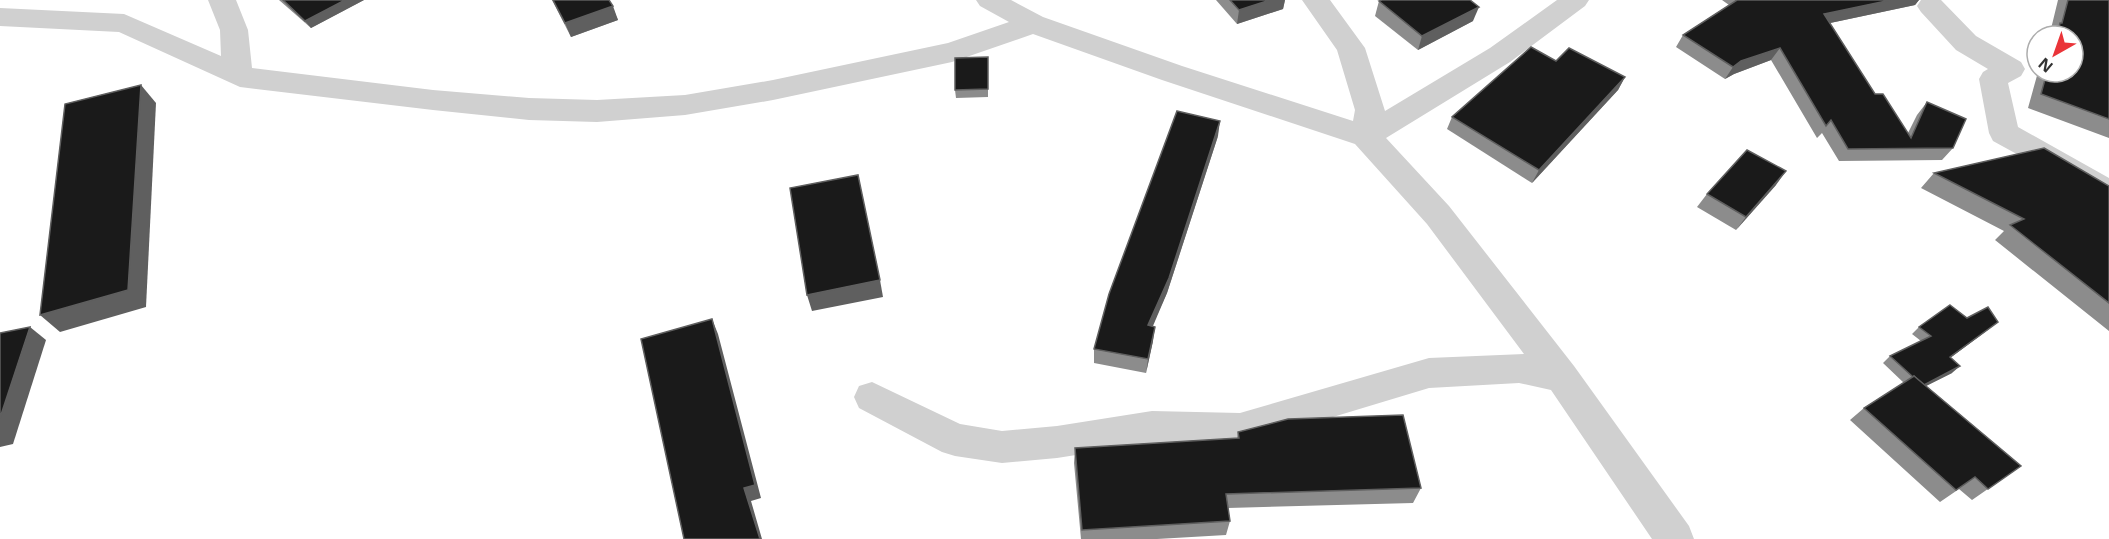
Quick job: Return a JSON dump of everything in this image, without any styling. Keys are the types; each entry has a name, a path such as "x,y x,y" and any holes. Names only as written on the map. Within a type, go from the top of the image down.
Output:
{"street":[{"path":"222,0 234,30 235,61 240,77"},
{"path":"990,0 1033,24 1172,73 1366,136 1438,215 1562,377 1675,539"},
{"path":"1316,0 1351,48 1370,110 1366,136"},
{"path":"1366,136 1500,55 1575,0"},
{"path":"1931,6 1966,43 2011,69 1993,79 2004,133 2077,173 2109,194"},
{"path":"0,17 124,23 240,77 444,101 529,109 597,111 685,105 773,90 952,52 1033,24"},
{"path":"872,397 955,440 1002,447 1057,442 1152,427 1240,429 1430,373 1519,368 1562,377"}],"building":[{"path":"283,0 345,0 305,21"},
{"path":"553,0 609,0 613,6 565,23"},
{"path":"1230,0 1270,0 1239,10"},
{"path":"1470,0 1479,7 1422,36 1379,1"},
{"path":"1737,0 1891,0 1824,14 1875,94 1883,94 1911,138 1927,102 1966,119 1953,148 1848,149 1831,120 1826,126 1780,48 1741,61 1733,67 1683,35"},
{"path":"2068,0 2109,0 2109,119 2041,94 2044,84 2085,84 2085,24 2060,24"},
{"path":"1531,47 1556,61 1569,48 1625,77 1539,170 1452,117"},
{"path":"988,57 988,89 955,90 955,58"},
{"path":"141,85 128,290 40,315 65,104"},
{"path":"1177,111 1220,121 1169,278 1148,325 1155,327 1148,359 1094,349 1109,294"},
{"path":"2044,148 2109,186 2109,303 2010,225 2024,219 1934,173"},
{"path":"1747,150 1786,171 1746,217 1707,194"},
{"path":"858,175 880,280 807,295 790,188"},
{"path":"1950,305 1967,318 1988,307 1998,322 1950,357 1960,366 1924,385 1890,356 1931,336 1919,327"},
{"path":"712,319 755,485 744,488 760,539 684,539 641,339"},
{"path":"30,327 0,418 0,333"},
{"path":"1914,376 2021,466 1988,489 1975,477 1956,490 1864,408"},
{"path":"1403,415 1421,488 1226,494 1230,521 1082,530 1075,448 1239,438 1238,432 1288,419"}]}
